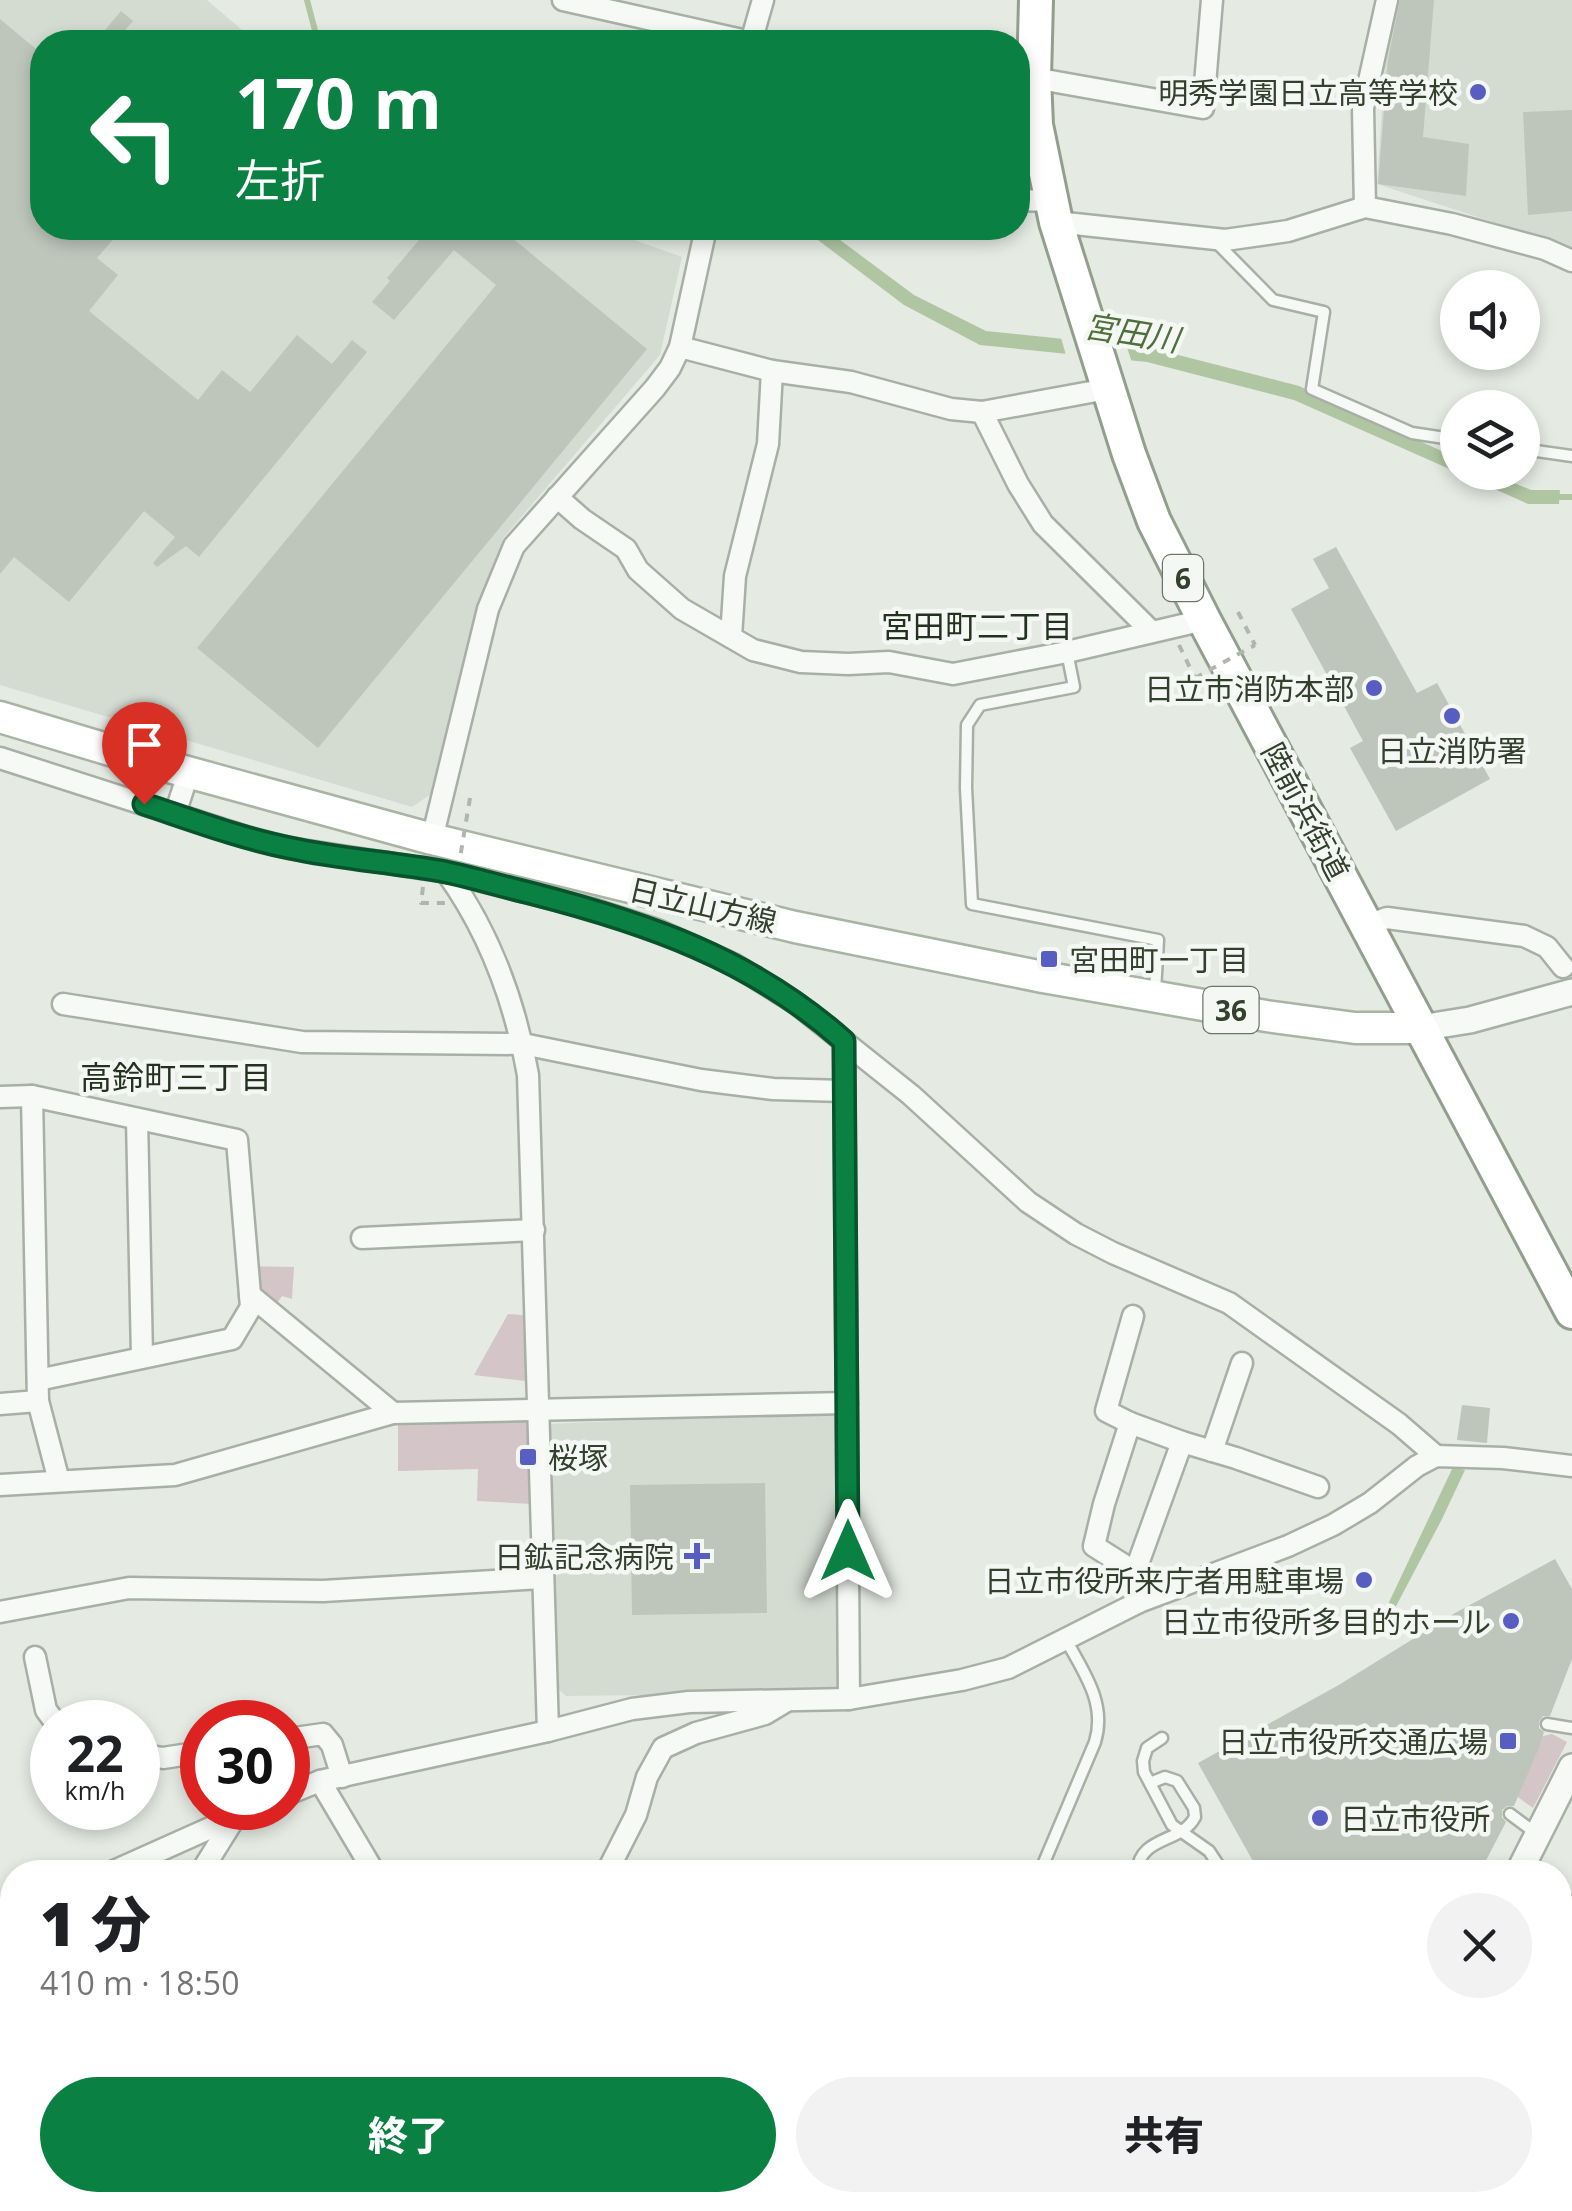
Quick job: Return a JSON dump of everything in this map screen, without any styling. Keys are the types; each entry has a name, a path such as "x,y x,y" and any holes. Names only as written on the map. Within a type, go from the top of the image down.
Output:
{"highway":[{"name":"陸前浜街道","path":"1036,0 1036,124 1054,211 1105,383 1154,520 1572,1312"}],"main road":[{"name":"日立山方線","path":"0,718 432,839 796,927 1043,977 1266,1016 1355,1028 1420,1028"}],"street":[{"path":"563,0 697,30"},
{"path":"754,30 763,0"},
{"path":"1034,78 1202,108 1212,0"},
{"path":"1366,207 1363,108 1387,0"},
{"path":"1030,204 1226,240 1288,231 1366,207 1452,224 1545,249 1572,261"},
{"path":"432,839 488,610 514,546 670,368 680,347 703,240"},
{"path":"680,347 772,371 850,382 951,409 982,412 1105,383"},
{"path":"731,638 735,576 768,444 772,371"},
{"path":"982,412 1043,524 1152,632"},
{"path":"557,498 626,549 638,570 682,609 753,650 801,662 889,662 954,674 1204,620"},
{"path":"0,758 289,848 443,871 592,909 658,930 750,974 798,1004 911,1095 1048,1217 1113,1253 1229,1303 1399,1424 1436,1456"},
{"path":"175,814 189,772"},
{"path":"443,871 482,929 507,990 528,1075 548,1731"},
{"path":"1367,925 1387,918 1524,936 1547,947 1568,979 1470,1020 1420,1028"},
{"path":"63,1004 302,1042 522,1044 701,1080 774,1089 844,1091"},
{"path":"844,1041 849,1699"},
{"path":"0,1097 32,1096 237,1140 250,1295 250,1307 232,1339 142,1357 0,1404"},
{"path":"32,1096 38,1390 59,1481"},
{"path":"137,1118 142,1357"},
{"path":"362,1238 534,1230"},
{"path":"250,1295 392,1413"},
{"path":"1133,1316 1106,1411 1182,1442 1318,1487"},
{"path":"1212,1451 1242,1362"},
{"path":"0,1485 175,1475 392,1413 847,1403"},
{"path":"1130,1423 1094,1546 1135,1572"},
{"path":"1140,1602 1135,1572 1182,1442"},
{"path":"310,1786 632,1709 689,1702 849,1699 962,1680 1008,1668 1140,1602 1333,1525 1436,1456 1572,1466"},
{"path":"0,1612 129,1588 323,1591 542,1578"},
{"path":"36,1657 44,1700"},
{"path":"613,1860 663,1748 765,1714 787,1700"},
{"path":"310,1736 324,1734 332,1745 342,1777"},
{"path":"1525,1860 1572,1767"},
{"path":"320,1782 367,1860"},
{"path":"139,1860 205,1830"},
{"path":"210,1860 232,1830"}],"lane":[{"path":"1212,239 1272,300 1324,312 1312,389 1412,433 1440,437"},
{"path":"1540,452 1572,456"},
{"path":"1066,652 1074,688 980,705 967,725 972,904 1158,940 1154,996"},
{"path":"1045,1860 1095,1742 1100,1719 1097,1700 1065,1638"},
{"path":"1547,1724 1572,1728"},
{"path":"1162,1738 1148,1748 1142,1767 1172,1825 1210,1851 1216,1860"},
{"path":"1139,1860 1146,1851 1190,1826 1195,1818 1194,1808 1180,1784 1165,1777 1150,1784"},
{"path":"1510,1814 1538,1835"}],"path":[{"path":"1179,645 1196,678 1255,645 1238,612"},
{"path":"443,871 470,798"}],"shaded area":[{"path":"0,0 207,0 242,30 30,30 30,240 635,240 682,257 660,355 504,537 476,615 434,792 412,807 0,685"},
{"name":"明秀学園日立高等学校","path":"1389,0 1572,0 1572,248 1377,184"},
{"path":"818,240 840,240 914,295 986,331 1151,348 1299,386 1440,450 1440,465 1294,400 1147,362 980,345 904,305"},
{"path":"1496,490 1560,490 1559,504 1528,504"},
{"path":"247,1266 294,1267 292,1299 282,1296 271,1312 250,1295"},
{"path":"508,1314 523,1315 526,1381 474,1375"},
{"name":"日鉱記念病院","path":"838,1412 840,1693 566,1696 557,1688 548,1424"},
{"path":"526,1419 532,1504 477,1501 478,1469 398,1471 398,1421"},
{"path":"1453,1467 1465,1470 1442,1519 1394,1610 1363,1639 1382,1617"},
{"path":"1552,1734 1567,1742 1533,1808 1515,1795 1535,1738"}],"pier":[{"path":"1060,334 1125,341 1133,366 1067,359"}],"building":[{"path":"1400,0 1434,0 1423,137 1469,144 1466,196 1378,184 1388,59"},
{"path":"121,11 133,21 125,30 105,30"},
{"path":"0,19 30,44 30,240 113,240 97,258 118,275 89,311 198,400 222,370 250,392 297,335 332,364 352,340 367,352 199,557 186,546 157,567 153,563 175,537 144,511 69,602 14,557 0,574"},
{"path":"1572,110 1572,211 1528,215 1523,112"},
{"path":"419,240 515,240 647,349 318,748 197,648 496,285 454,250 394,320 372,302 390,281 387,278"},
{"name":"日立市消防本部","path":"1336,547 1417,693 1437,683 1490,779 1396,831 1350,748 1363,741 1291,609 1329,588 1313,559"},
{"path":"1462,1405 1490,1408 1487,1443 1457,1440"},
{"path":"765,1483 767,1613 632,1615 630,1485"},
{"path":"1555,1559 1572,1589 1572,1659 1550,1716 1543,1716 1539,1722 1544,1732 1538,1750 1514,1806 1502,1810 1506,1822 1486,1860 1252,1860 1198,1763 1337,1686 1455,1613"}],"waterway":[{"name":"宮田川","path":"307,0 315,30"},
{"name":"宮田川","path":"1554,497 1572,497"}],"place":[{"name":"明秀学園日立高等学校","path":"1478,92"},
{"name":"日立市消防本部","path":"1374,688"},
{"name":"日立消防署","path":"1452,716"},
{"name":"宮田町一丁目","path":"1049,959"},
{"name":"桜塚","path":"528,1457"},
{"name":"日鉱記念病院","path":"697,1556"},
{"name":"日立市役所来庁者用駐車場","path":"1364,1580"},
{"name":"日立市役所多目的ホール","path":"1511,1621"},
{"name":"日立市役所交通広場","path":"1508,1741"},
{"name":"日立市役所","path":"1320,1818"}],"district":[{"name":"宮田町二丁目","path":"977,625"},
{"name":"高鈴町三丁目","path":"176,1076"}],"route":[{"path":"144,804 289,848 446,872 658,930 765,982 844,1041 848,1551"}]}
